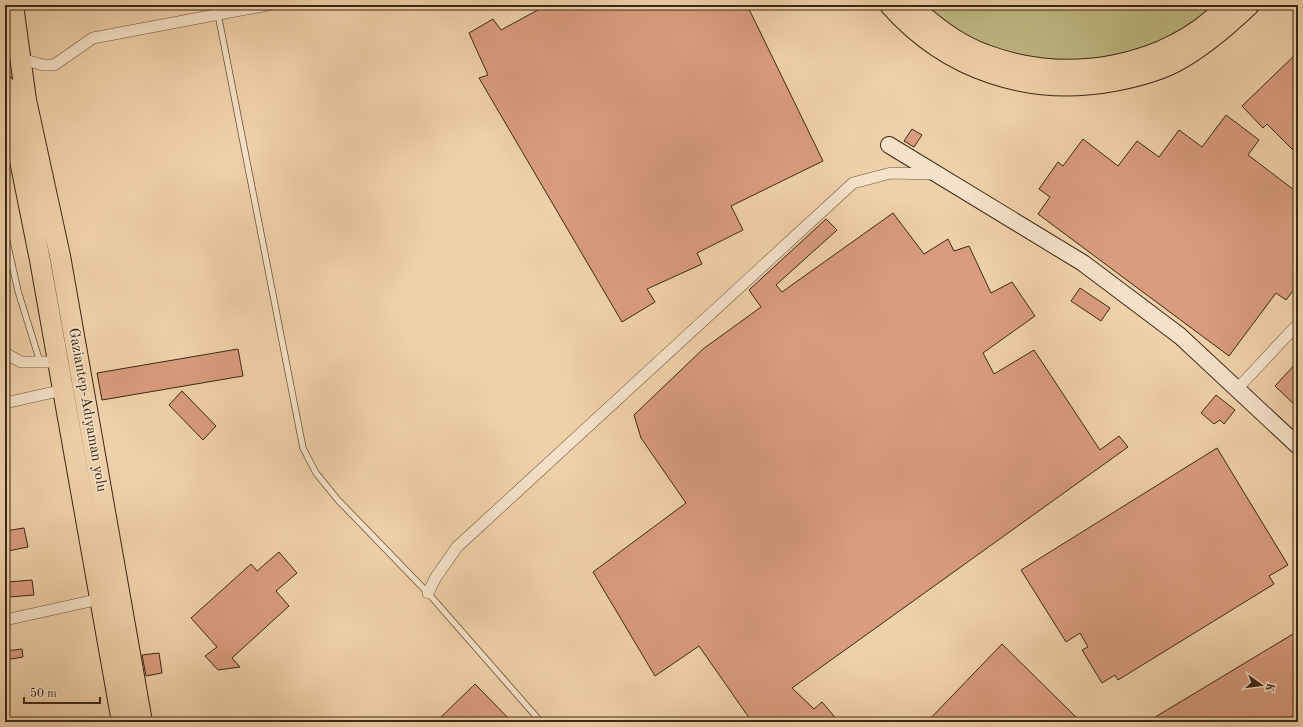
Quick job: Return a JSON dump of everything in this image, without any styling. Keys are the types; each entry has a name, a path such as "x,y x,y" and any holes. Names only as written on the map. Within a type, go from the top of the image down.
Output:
{"highway":[{"path":"13,5 21,59 13,96"},
{"path":"890,5 921,34 961,62 980,71 1006,79 1053,86 1093,85 1139,76 1174,63 1200,48 1225,28 1249,5"},
{"path":"910,5 928,21 967,47 985,55 1008,62 1031,68 1052,70 1088,69 1130,62 1180,41 1228,5"},
{"name":"Gaziantep-Adıyaman yolu","path":"13,96 40,260 49,362 63,390 122,722"},
{"name":"Gaziantep-Adıyaman yolu","path":"13,96 60,256 142,722"}],"street":[{"path":"21,59 42,65 54,65 93,38 268,5"},
{"path":"889,145 1083,263 1180,336 1298,446"},
{"path":"428,593 436,577 463,542 853,183 891,173 935,174"},
{"path":"1237,389 1298,324"},
{"path":"5,353 21,362 49,362"},
{"path":"5,403 63,390"},
{"path":"5,620 100,599"}],"lane":[{"path":"218,14 303,448 316,473 338,500 428,593 541,722"},
{"path":"5,233 18,291 49,362"}],"shaded area":[{"path":"923,5 1216,5 1199,21 1158,45 1115,59 1037,61 1000,52 967,38"}],"building":[{"path":"547,5 747,5 823,161 731,206 743,230 697,253 702,264 647,289 655,302 622,322 479,78 488,75 469,33 493,19 501,30"},
{"path":"1298,52 1298,155 1267,124 1263,128 1242,106"},
{"path":"1226,115 1259,140 1248,155 1298,193 1298,284 1286,300 1276,293 1229,356 1038,214 1050,197 1039,189 1058,162 1063,166 1083,139 1118,166 1137,141 1159,157 1179,130 1202,147"},
{"path":"912,129 922,135 914,147 904,141"},
{"path":"893,213 924,254 948,239 954,251 969,246 991,293 1012,282 1035,316 983,353 994,374 1034,350 1100,450 1119,436 1128,447 792,688 814,709 822,702 839,722 752,722 699,646 655,676 593,572 686,503 641,438 634,415 703,349 761,307 749,290 826,219 837,230 776,285 782,292"},
{"path":"1080,288 1110,308 1101,321 1071,301"},
{"path":"238,349 243,376 102,400 97,373"},
{"path":"1298,361 1298,408 1275,386"},
{"path":"182,391 216,426 203,440 169,405"},
{"path":"1216,395 1235,410 1224,424 1220,420 1214,424 1201,413"},
{"path":"1217,448 1288,565 1269,576 1274,584 1118,680 1115,675 1102,683 1082,650 1088,647 1080,633 1066,642 1021,570"},
{"path":"24,528 28,547 8,551 5,531"},
{"path":"279,552 297,573 276,591 289,606 232,658 240,667 218,670 205,656 217,647 191,618 251,564 257,571"},
{"path":"32,580 34,595 9,597 8,582"},
{"path":"1298,631 1298,722 1147,722"},
{"path":"1002,644 1081,722 927,722"},
{"path":"22,649 23,657 5,660 5,651"},
{"path":"159,653 162,673 146,676 142,655"},
{"path":"475,684 512,722 436,722"}]}
